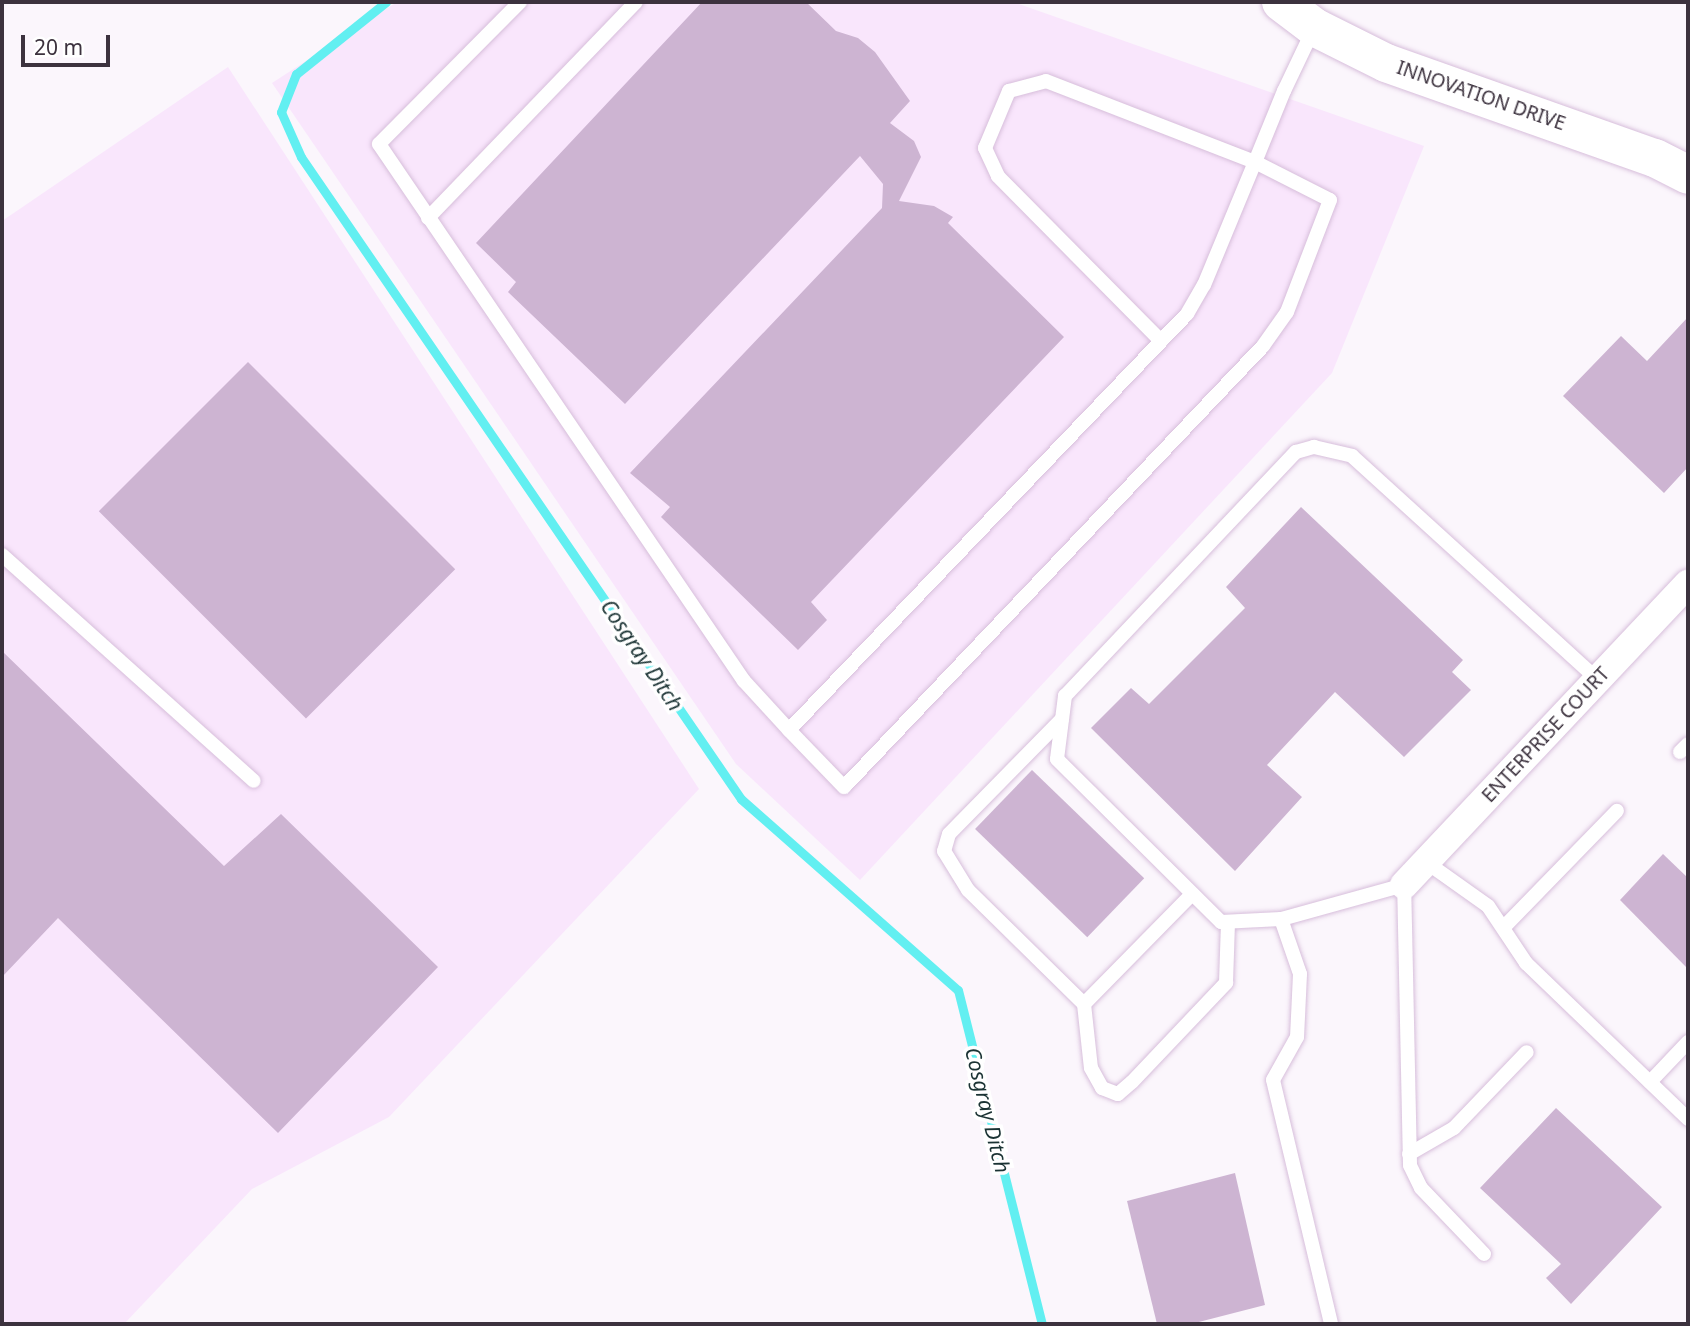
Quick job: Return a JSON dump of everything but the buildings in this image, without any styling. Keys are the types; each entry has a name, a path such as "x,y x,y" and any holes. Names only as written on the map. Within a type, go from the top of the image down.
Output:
{"street":[{"name":"INNOVATION DRIVE","path":"1281,2 1314,27 1386,63 1655,158 1688,176"},
{"name":"ENTERPRISE COURT","path":"1404,885 1688,584"}],"lane":[{"path":"520,2 379,144 744,681 844,787 1263,346 1287,312 1329,200 1255,162 1046,80 1009,91 985,148 998,176 1161,341"},
{"path":"428,218 636,2"},
{"path":"789,730 1187,314 1204,285 1314,27"},
{"path":"1484,1254 1421,1188 1409,1154 1404,885 1281,919 1228,923 1192,894 1057,759 1065,696 1296,453 1314,447 1352,456 1598,680"},
{"path":"2,555 254,781"},
{"path":"1062,719 949,834 944,851 968,891 1084,1004 1091,1068 1102,1088 1118,1094 1226,983 1228,923"},
{"path":"1504,927 1617,811"},
{"path":"1426,862 1488,906 1526,963 1688,1119"},
{"path":"1084,1004 1192,894"},
{"path":"1281,919 1300,974 1297,1037 1273,1080 1331,1324"},
{"path":"1650,1083 1688,1042"},
{"path":"1409,1154 1454,1128 1527,1052"}],"shaded area":[{"path":"397,2 1013,2 1424,146 1332,373 860,880 736,764 272,83"},
{"path":"228,67 699,789 389,1117 252,1189 124,1324 2,1324 2,221"}],"waterway":[{"name":"Cosgray Ditch","path":"386,2 296,74 281,112 301,157 741,799 958,990 1042,1324"}]}
